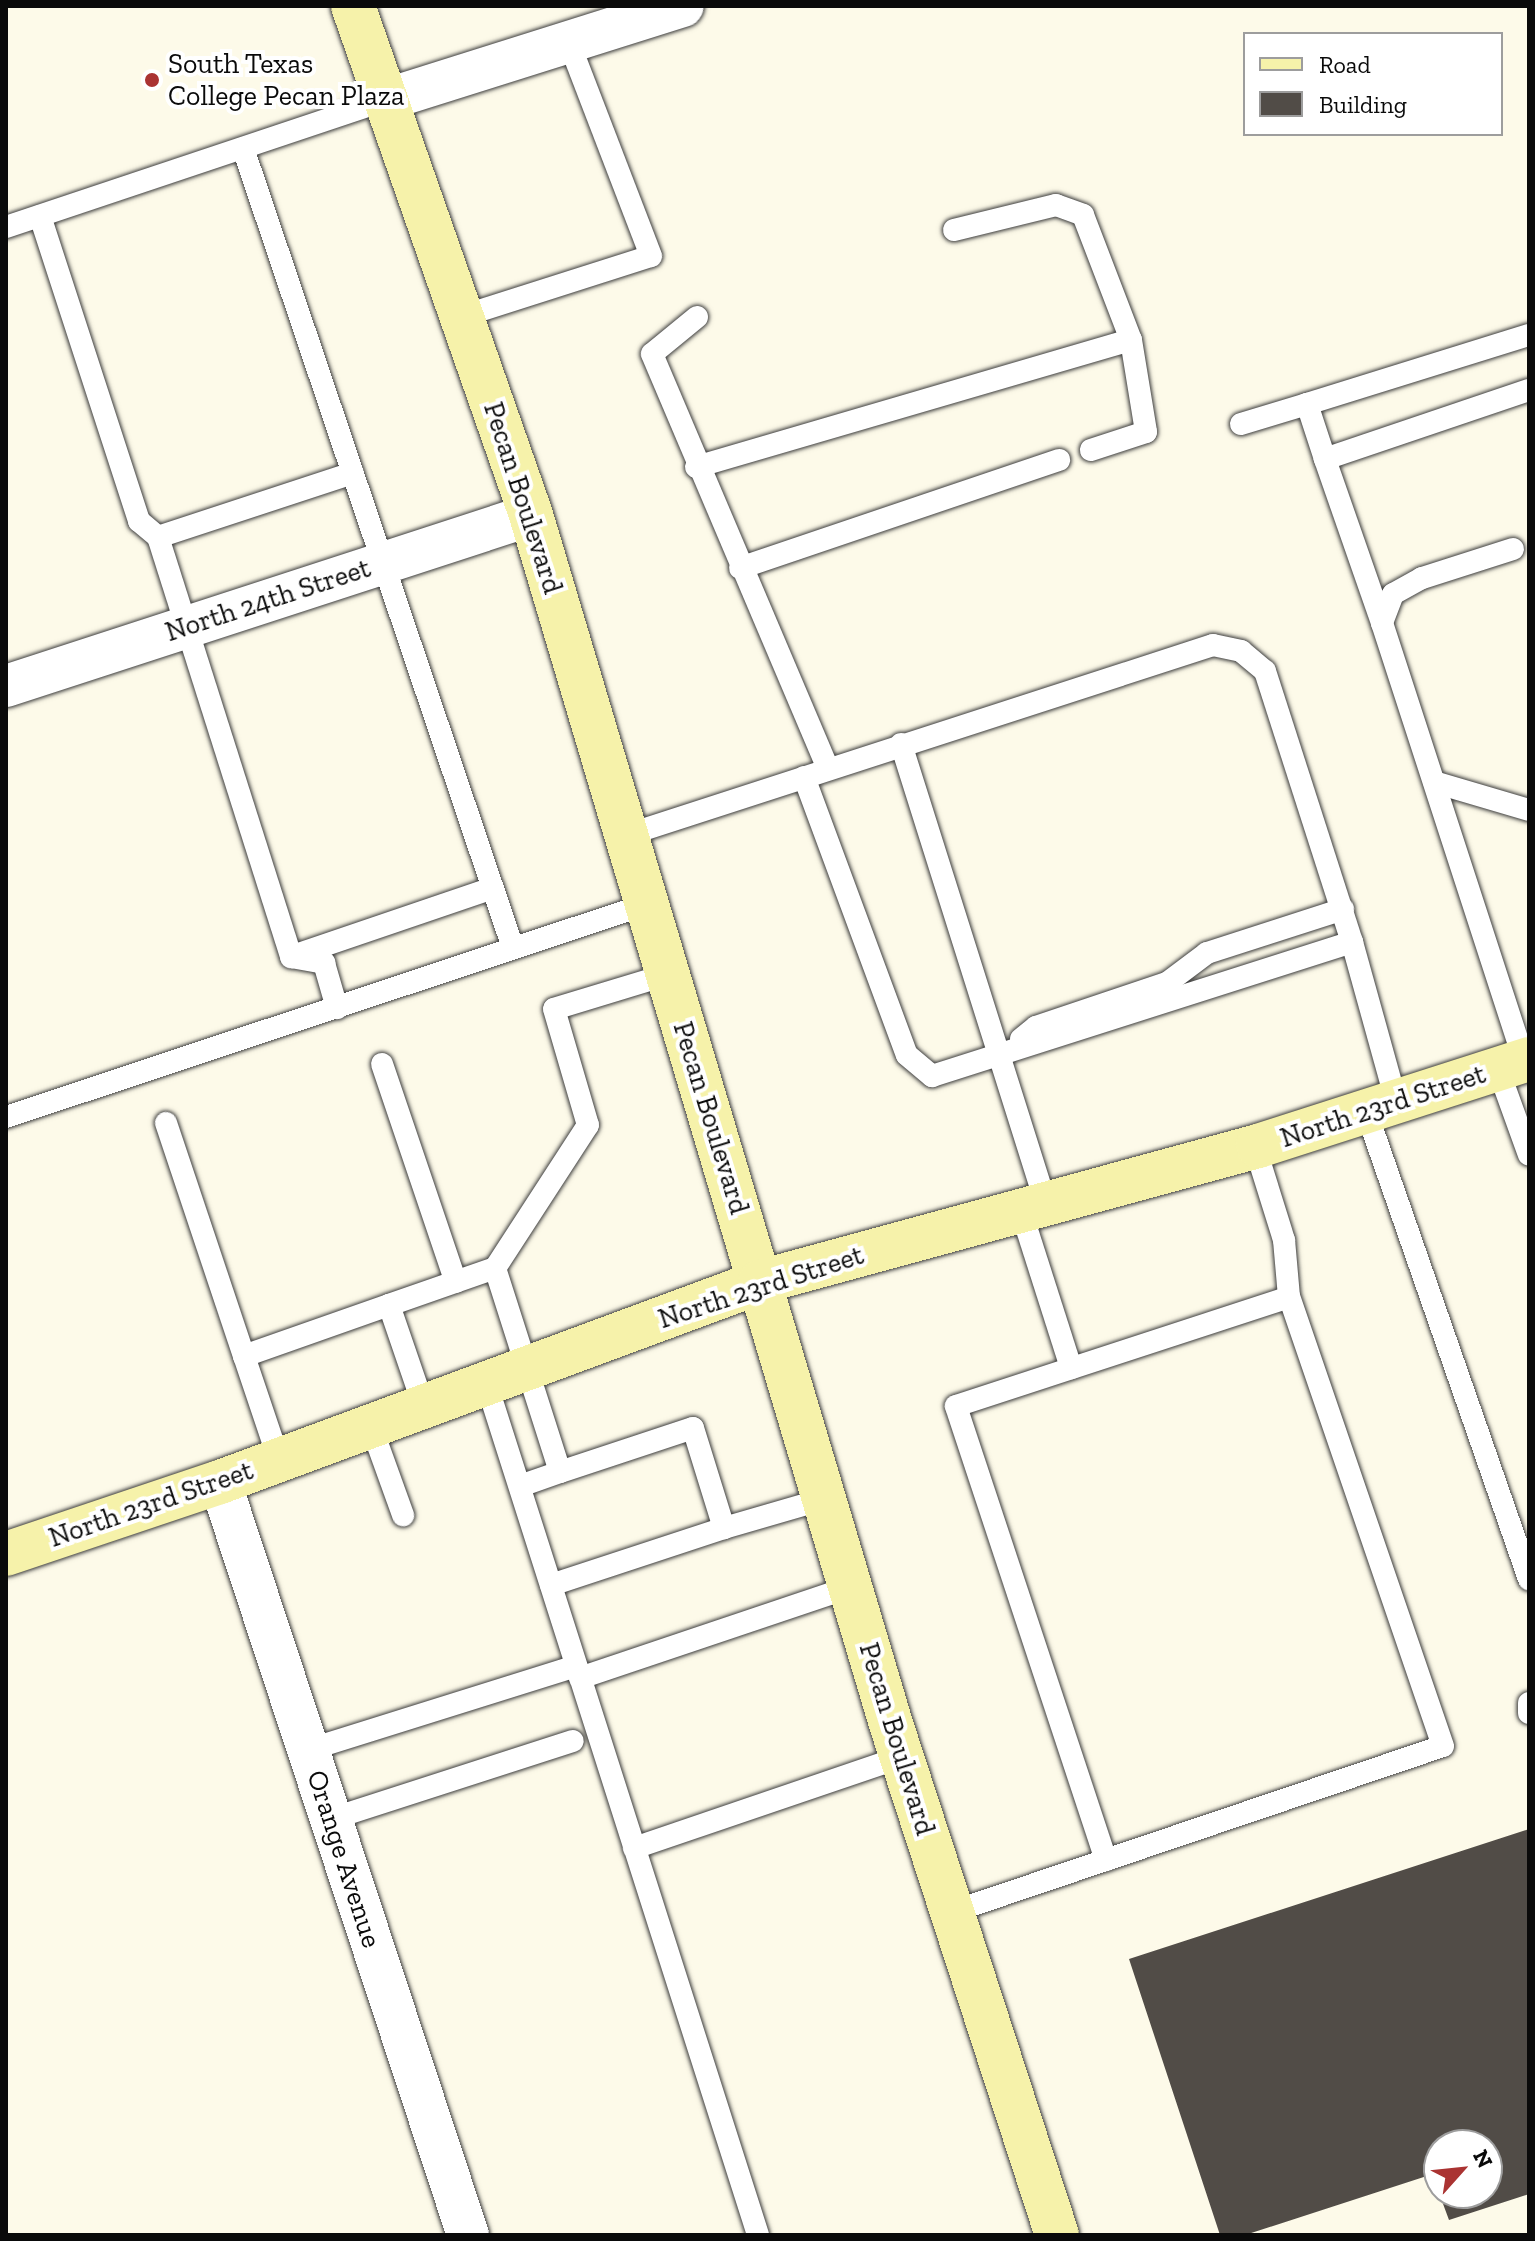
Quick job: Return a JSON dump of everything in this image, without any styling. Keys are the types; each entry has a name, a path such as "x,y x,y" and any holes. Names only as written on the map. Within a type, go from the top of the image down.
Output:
{"main road":[{"name":"Pecan Boulevard","path":"353,6 531,515 902,1757 1057,2235"},
{"name":"North 23rd Street","path":"6,1554 220,1482 760,1282 1255,1147 1517,1063"}],"street":[{"path":"388,99 683,6"},
{"name":"North 24th Street","path":"6,686 531,515"},
{"name":"Orange Avenue","path":"220,1482 468,2235"}],"lane":[{"path":"463,316 651,256 569,42"},
{"path":"6,227 388,99"},
{"path":"243,148 513,948"},
{"path":"954,230 1056,205 1083,215 1131,340 1146,432 1091,450"},
{"path":"40,216 139,521 158,537 291,957"},
{"path":"697,317 652,354 696,467 828,768"},
{"path":"1241,424 1529,335"},
{"path":"696,467 1131,340"},
{"path":"1325,459 1529,390"},
{"path":"1307,404 1434,782 1517,1063 1529,1155"},
{"path":"740,568 1059,460"},
{"path":"158,537 353,473"},
{"path":"1382,623 1393,594 1422,578 1513,549"},
{"path":"627,835 1213,645 1241,651 1265,671 1343,909 1352,942 1381,1106 1529,1579"},
{"path":"901,744 1001,1054 1071,1368"},
{"path":"804,777 907,1055 932,1076 1352,942"},
{"path":"1434,782 1529,810"},
{"path":"291,957 493,888"},
{"path":"6,1117 647,904"},
{"path":"1001,1054 1036,1027 1167,983 1207,953 1343,909"},
{"path":"291,957 324,963 337,1008"},
{"path":"244,1356 495,1268 588,1125 554,1009 669,974"},
{"path":"382,1064 456,1282"},
{"path":"166,1123 279,1460"},
{"path":"952,1912 1443,1746 1289,1297 1284,1240 1255,1147"},
{"path":"495,1268 560,1472"},
{"path":"1106,1860 956,1406 1289,1297"},
{"path":"389,1305 424,1407"},
{"path":"486,1382 758,2235"},
{"path":"371,1426 403,1515"},
{"path":"520,1486 693,1428 724,1528"},
{"path":"551,1585 824,1499"},
{"path":"308,1750 578,1672 851,1587"},
{"path":"1529,1703 1529,1713"},
{"path":"331,1819 573,1741"},
{"path":"634,1848 902,1757"}],"building":[{"path":"1529,1829 1529,2194 1503,2202 1503,2129 1423,2129 1423,2177 1245,2235 1220,2235 1129,1959"},
{"path":"1445,2209 1483,2209 1449,2220"}],"place":[{"name":"South Texas College Pecan Plaza","path":"152,80"}]}
